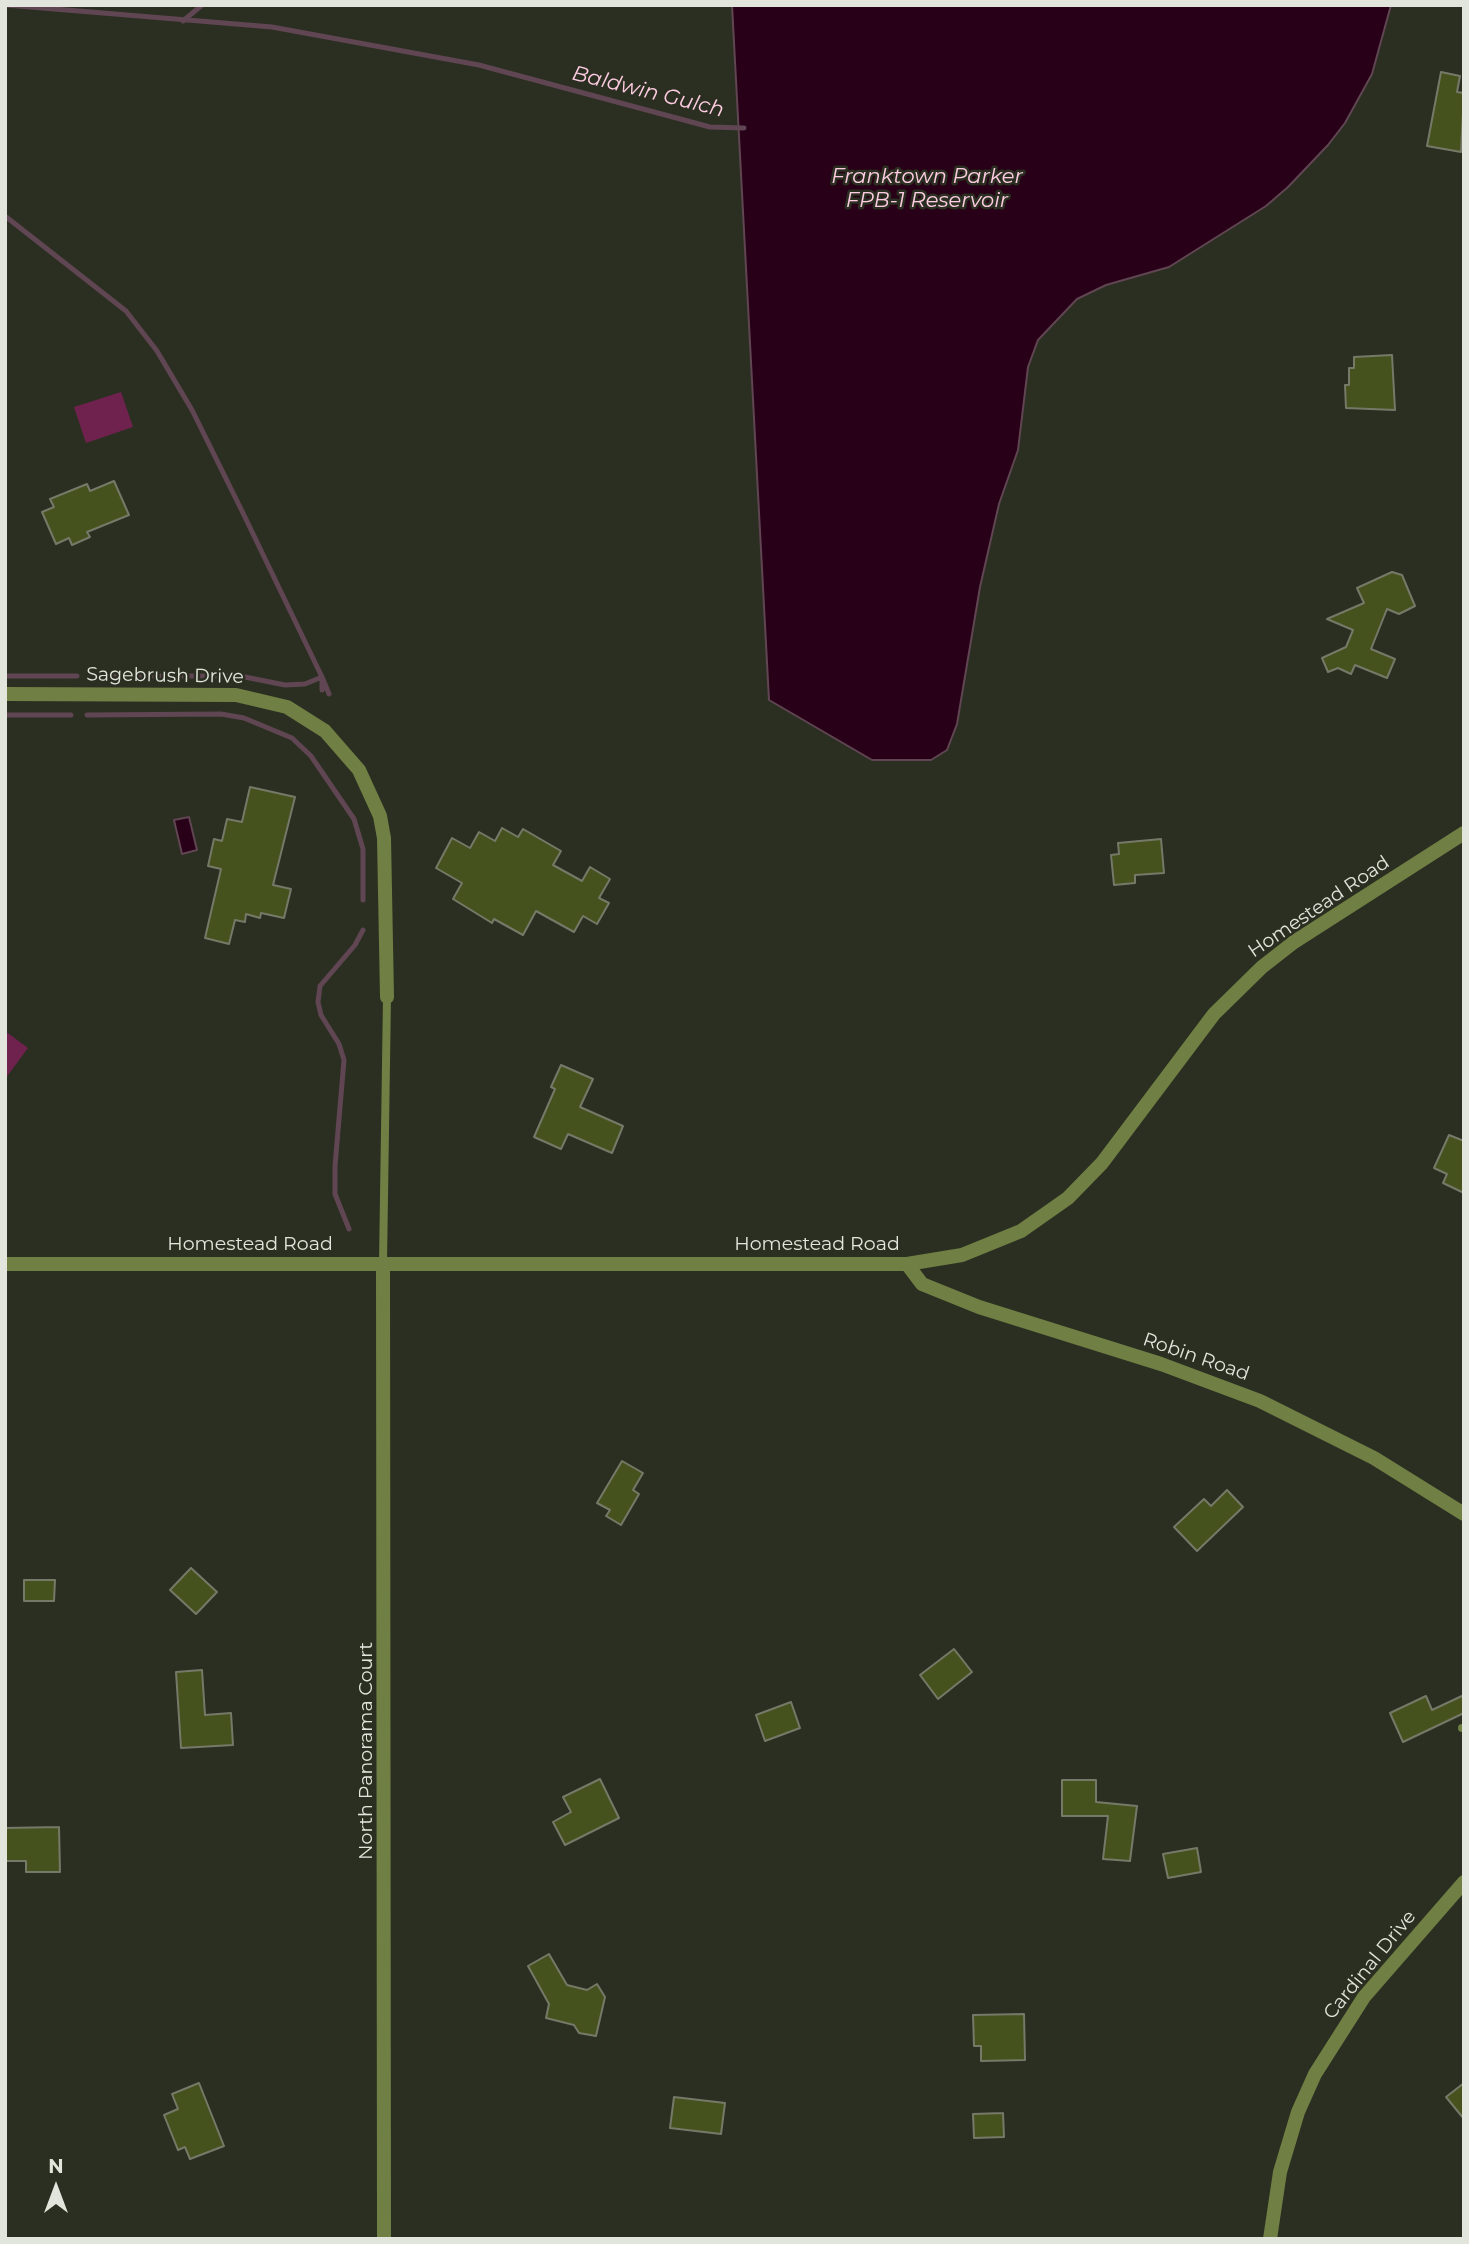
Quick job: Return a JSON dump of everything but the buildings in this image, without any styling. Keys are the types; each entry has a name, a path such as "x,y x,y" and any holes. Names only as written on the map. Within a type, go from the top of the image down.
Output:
{"street":[{"name":"Sagebrush Drive","path":"5,694 236,695 287,707 325,731 359,770 380,816 384,838 387,997"},
{"name":"Homestead Road","path":"5,1264 906,1264 962,1255 1021,1231 1060,1205 1102,1163 1214,1014 1253,975 1294,942 1464,833"},
{"name":"North Panorama Court","path":"383,1263 384,2239"},
{"name":"Robin Road","path":"906,1264 922,1284 961,1300 1183,1371 1293,1415 1402,1474 1464,1514"},
{"name":"Cardinal Drive","path":"1270,2239 1282,2162 1315,2074 1364,1997 1464,1882"}],"lane":[{"path":"383,1263 387,997"}],"shaded area":[{"path":"121,392 133,427 86,443 74,407"},
{"path":"5,1031 28,1048 5,1079"}],"water":[{"name":"Franktown Parker FPB-1 Reservoir","path":"732,5 1391,5 1372,74 1345,123 1288,187 1266,206 1169,267 1106,285 1077,299 1038,340 1028,367 1018,450 999,504 980,587 957,724 947,750 931,760 872,760 769,700"},
{"path":"189,817 197,850 182,854 174,820"}],"waterway":[{"name":"Baldwin Gulch","path":"6,5 272,27 479,65 710,127 744,128"},
{"path":"183,21 202,5"},
{"path":"5,216 126,311 157,351 192,410 242,511 322,677 322,690"},
{"path":"5,676 77,676"},
{"path":"96,676 240,676 285,685 305,684 322,677 329,694"},
{"path":"87,715 221,714 244,718 292,738 311,756 354,819 363,849 363,900"},
{"path":"5,715 71,715"},
{"path":"349,1229 335,1194 344,1060 339,1044 321,1015 318,1002 320,986 355,945 363,930"}]}
